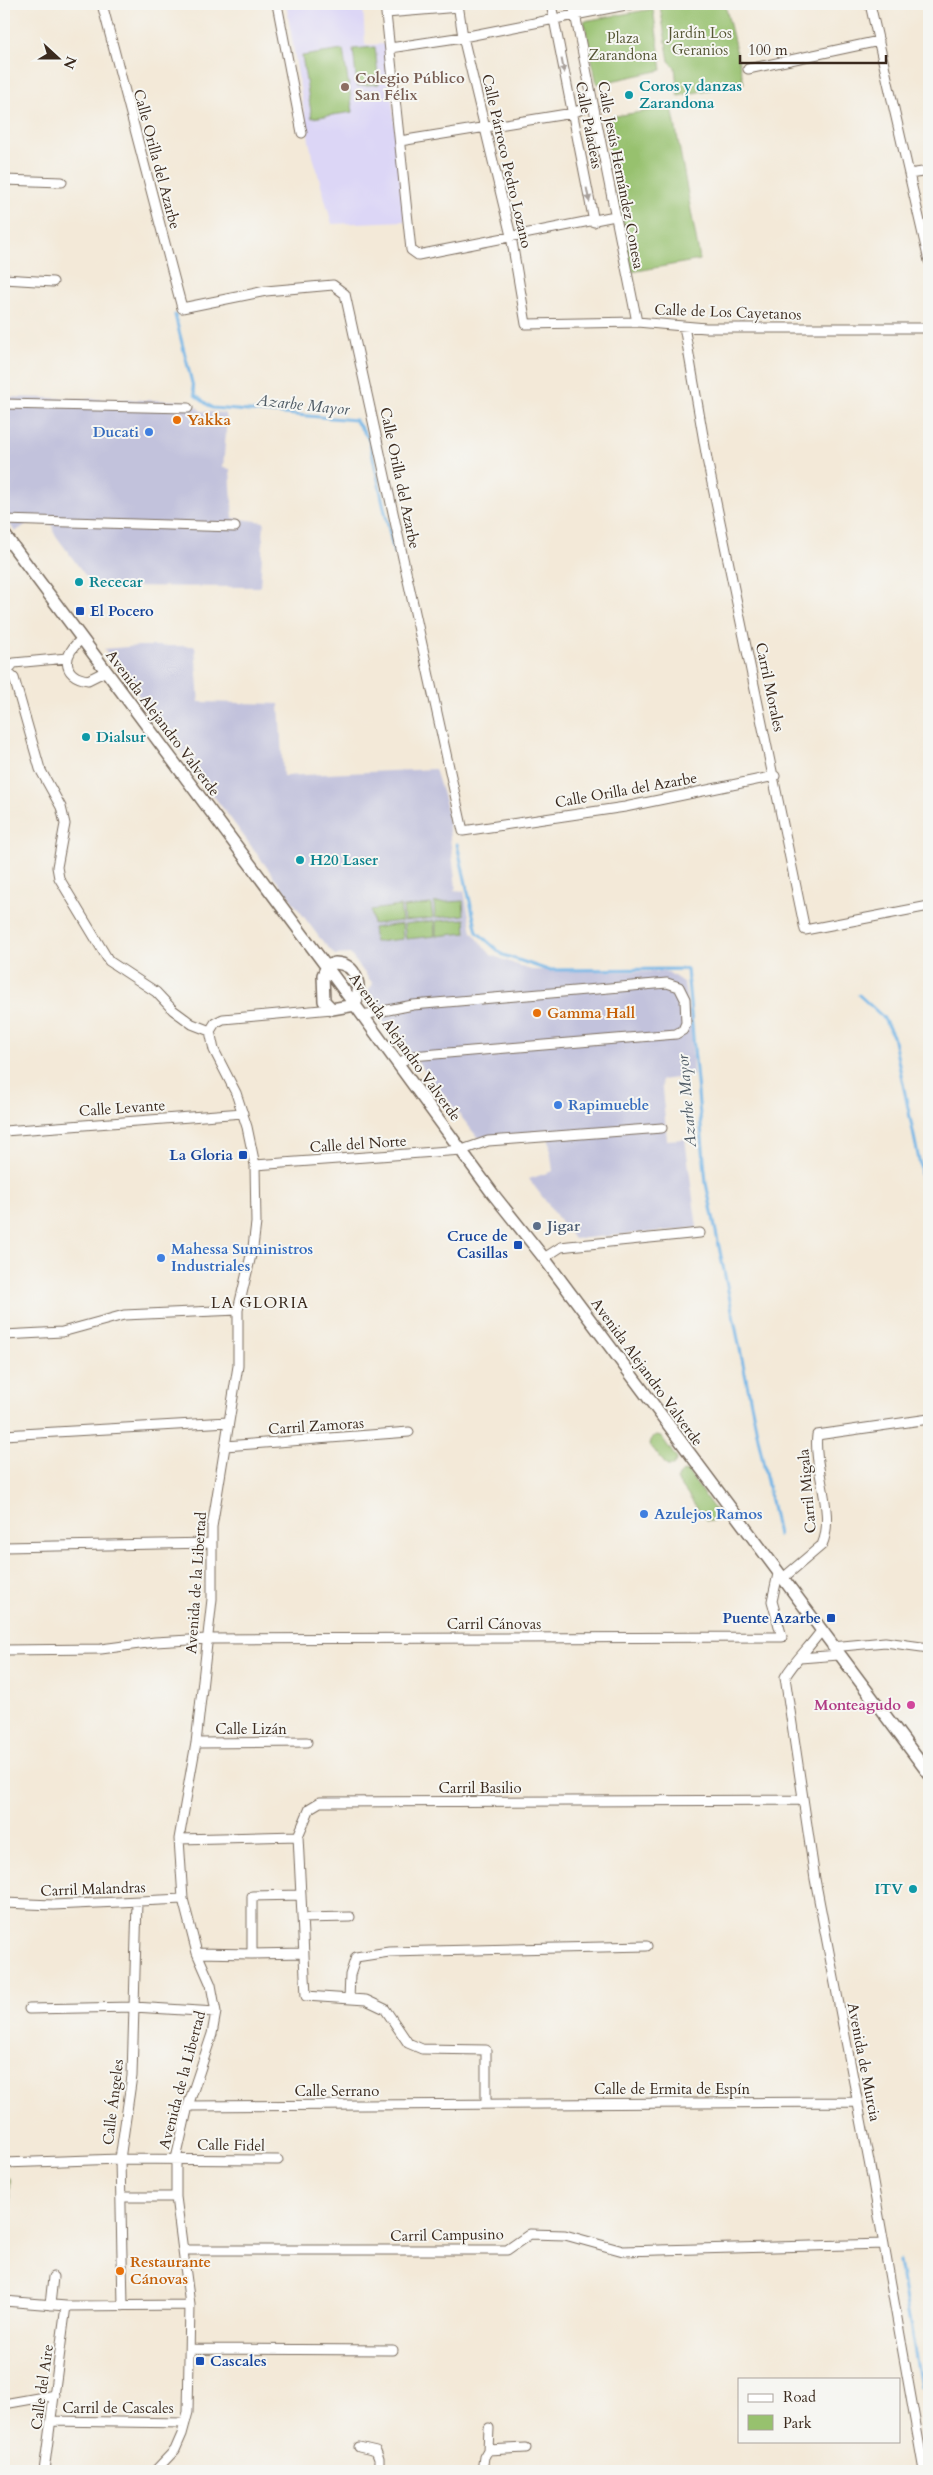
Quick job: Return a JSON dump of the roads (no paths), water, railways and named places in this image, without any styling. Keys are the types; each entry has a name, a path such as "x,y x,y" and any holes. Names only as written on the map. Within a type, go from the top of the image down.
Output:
{"main road":[{"name":"Avenida Alejandro Valverde","path":"5,538 327,966 493,1194 544,1258 821,1631"},
{"path":"341,963 356,976 360,986 355,1004 332,1009 324,1001 322,992 323,975 327,966 341,963"},
{"path":"821,1631 929,1774"}],"street":[{"name":"Calle Orilla del Azarbe","path":"102,4 182,308 266,291 333,285 345,294 464,831 625,807 775,776"},
{"path":"277,4 302,133"},
{"name":"Calle Paladeas","path":"552,4 594,222"},
{"name":"Calle Jesús Hernández Conesa","path":"573,4 636,322"},
{"path":"390,48 464,37 554,20 575,13 631,4"},
{"path":"870,4 929,260"},
{"path":"458,5 386,9 411,250 418,255 511,236 594,222 615,216"},
{"name":"Calle Párroco Pedro Lozano","path":"458,5 511,236 526,324"},
{"path":"748,69 879,40"},
{"path":"400,141 573,113 593,104"},
{"path":"909,174 929,171"},
{"path":"4,180 62,182"},
{"path":"4,279 53,282"},
{"name":"Calle de Los Cayetanos","path":"526,324 636,322 684,326 929,328"},
{"name":"Carril Morales","path":"684,326 707,459 806,930 929,906"},
{"path":"4,404 188,408"},
{"path":"4,520 235,527"},
{"path":"82,639 73,646 67,658 71,672 83,680 93,680 106,671"},
{"path":"67,658 14,663 6,670 14,678 40,769 61,807 65,824 57,867 59,878 109,961 156,992 173,1010 192,1024 210,1031 215,1023 223,1019 332,1009"},
{"path":"362,1014 413,1005 667,982 679,987 685,999 686,1023 683,1030 676,1034 412,1056 398,1063"},
{"path":"311,1011 318,1003 322,992"},
{"name":"Avenida de la Libertad","path":"155,2471 175,2450 188,2412 190,2305 176,2196 176,2159 188,2106 212,2034 216,2012 211,1985 197,1953 183,1899 179,1839 196,1743 206,1639 212,1599 211,1543 238,1366 238,1310 253,1247 256,1223 255,1165 243,1113 236,1093 214,1050 210,1031"},
{"name":"Calle Levante","path":"4,1131 243,1113"},
{"name":"Calle del Norte","path":"255,1165 462,1150 488,1141 662,1128"},
{"path":"544,1258 561,1247 700,1233"},
{"path":"4,1335 62,1332 124,1315 238,1310"},
{"name":"Carril Migala","path":"780,1576 822,1544 826,1537 825,1506 816,1445 817,1435 929,1419"},
{"path":"4,1435 228,1422"},
{"name":"Carril Zamoras","path":"225,1446 409,1432"},
{"path":"4,1547 211,1543"},
{"name":"Carril Cánovas","path":"4,1650 102,1649 155,1642 206,1639 782,1637 772,1601 780,1576"},
{"name":"Avenida de Murcia","path":"821,1631 805,1653 795,1660 785,1677 815,1879 858,2102 924,2471"},
{"path":"795,1660 885,1642 929,1648"},
{"name":"Calle Lizán","path":"196,1743 307,1742"},
{"name":"Carril Basilio","path":"298,1836 310,1808 320,1802 803,1800"},
{"path":"179,1839 298,1836 306,1996 366,2000 385,2009 408,2043 422,2049 486,2050 486,2103"},
{"path":"252,1954 252,1896 301,1895"},
{"name":"Carril Malandras","path":"4,1903 53,1904 183,1899"},
{"name":"Calle Ángeles","path":"123,2306 120,2159 132,2076 136,1902"},
{"path":"302,1918 350,1917"},
{"path":"349,1999 350,1975 356,1957 361,1955 389,1952 647,1946"},
{"path":"197,1953 304,1953"},
{"path":"29,2009 134,2007 216,2012"},
{"name":"Calle de Ermita de Espín","path":"486,2103 858,2102"},
{"name":"Calle Serrano","path":"188,2106 486,2103"},
{"name":"Calle Fidel","path":"4,2162 120,2159 278,2160"},
{"path":"121,2197 176,2196"},
{"name":"Carril Campusino","path":"184,2250 507,2250 530,2234 565,2235 623,2251 884,2244"},
{"path":"50,2305 53,2277"},
{"path":"4,2301 66,2306 190,2305"},
{"name":"Calle del Aire","path":"44,2471 66,2306"},
{"path":"190,2349 393,2350"},
{"path":"4,2404 54,2395"},
{"name":"Carril de Cascales","path":"51,2421 185,2423"},
{"path":"482,2471 484,2457 488,2450 488,2428"},
{"path":"359,2447 376,2451 379,2458 379,2471"},
{"path":"488,2450 526,2448"}],"waterway":[{"name":"Azarbe Mayor","path":"175,315 195,395 212,408 355,420 369,439 394,553"},
{"name":"Azarbe Mayor","path":"457,844 477,932 503,955 548,970 687,969 706,1183 778,1535"},
{"path":"859,995 883,1017 893,1036 920,1165 929,1254"},
{"name":"Azarbe Mayor","path":"899,2261 921,2387"}],"place":[{"name":"Colegio Público San Félix","path":"345,87"},
{"name":"Coros y danzas Zarandona","path":"629,95"},
{"name":"Yakka","path":"177,420"},
{"name":"Ducati","path":"149,432"},
{"name":"Rececar","path":"79,582"},
{"name":"El Pocero","path":"80,611"},
{"name":"Dialsur","path":"86,737"},
{"name":"H20 Laser","path":"300,860"},
{"name":"Gamma Hall","path":"537,1013"},
{"name":"Rapimueble","path":"558,1105"},
{"name":"La Gloria","path":"243,1155"},
{"name":"Jigar","path":"537,1226"},
{"name":"Cruce de Casillas","path":"518,1245"},
{"name":"Mahessa Suministros Industriales","path":"161,1258"},
{"name":"Azulejos Ramos","path":"644,1514"},
{"name":"Puente Azarbe","path":"831,1618"},
{"name":"Monteagudo","path":"911,1705"},
{"name":"ITV","path":"913,1889"},
{"name":"Restaurante Cánovas","path":"120,2271"},
{"name":"Cascales","path":"200,2361"}],"district":[{"name":"LA GLORIA","path":"260,1302"}],"park label":[{"name":"Jardín Los Geranios","path":"700,42"},
{"name":"Plaza Zarandona","path":"623,46"}]}
